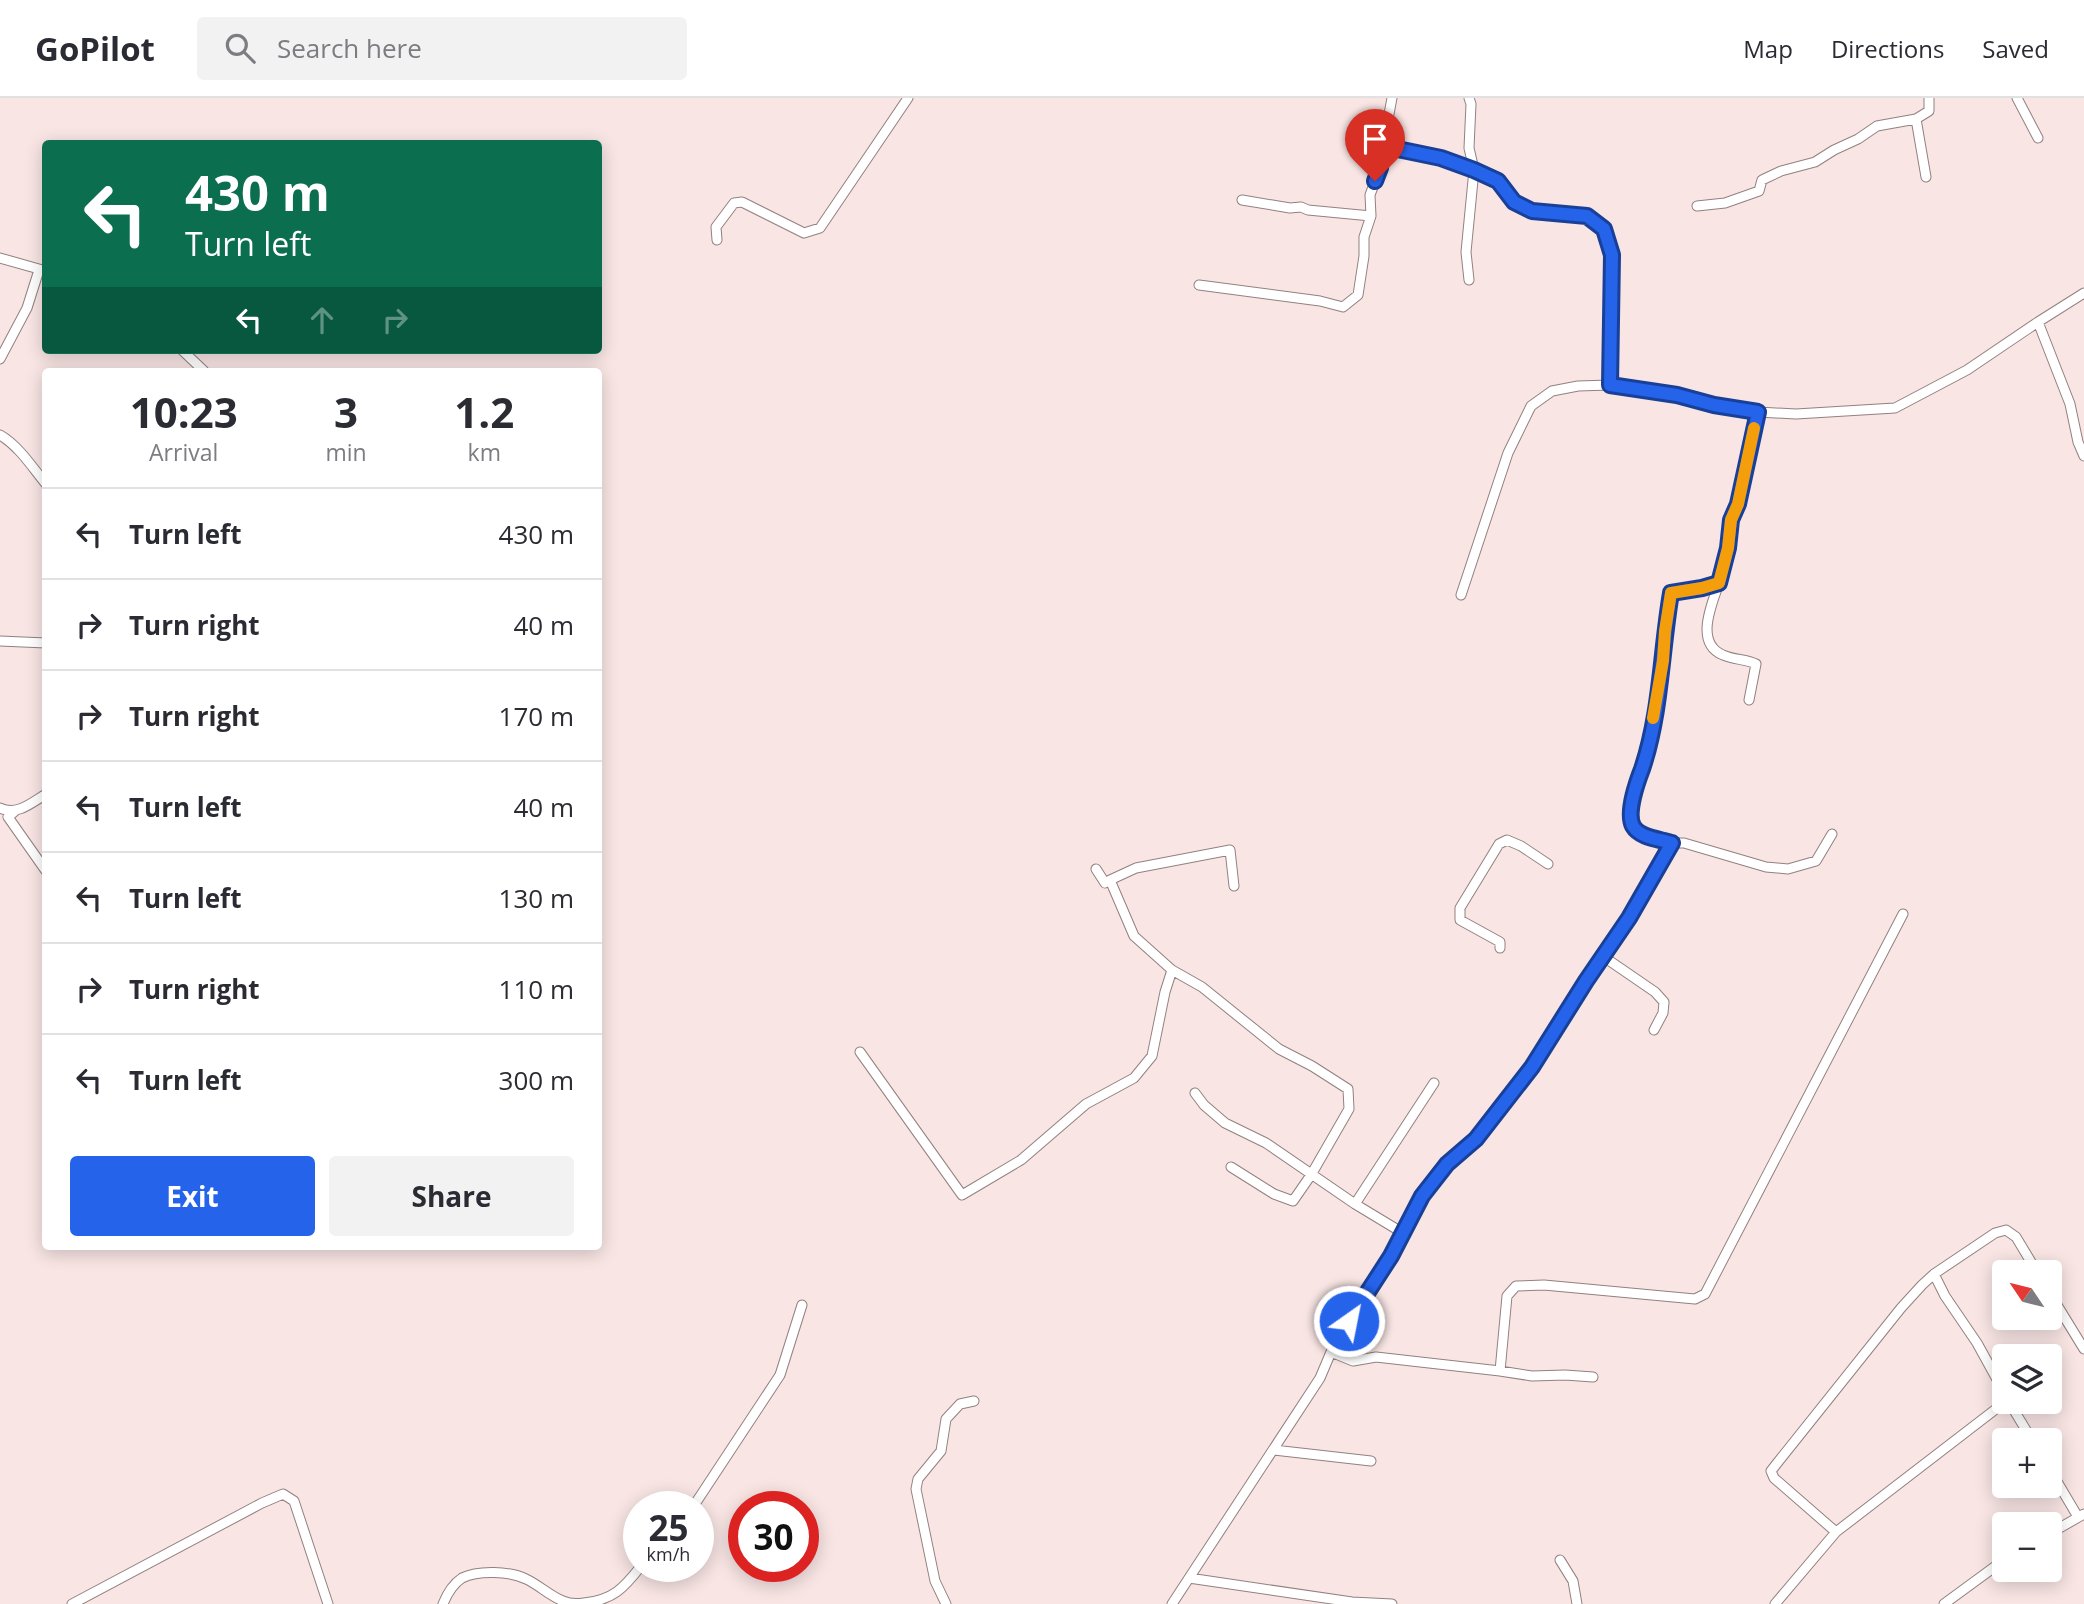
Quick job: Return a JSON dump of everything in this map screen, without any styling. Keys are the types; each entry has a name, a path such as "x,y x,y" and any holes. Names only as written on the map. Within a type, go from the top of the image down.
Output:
{"street":[{"path":"718,240 716,227 734,203 742,202 804,233 820,228 908,98"},
{"path":"1199,285 1320,300 1343,307 1358,295 1364,237 1371,216 1370,194 1380,168 1392,98"},
{"path":"1469,98 1469,148 1474,170 1466,252 1469,280"},
{"path":"1697,206 1725,203 1759,191 1762,180 1781,171 1815,162 1877,126 1916,119 1929,111 1929,98"},
{"path":"2017,98 2038,138"},
{"path":"1916,119 1926,177"},
{"path":"1383,146 1441,158 1474,170 1498,181 1514,202 1532,211 1587,216 1604,229 1612,255 1610,385"},
{"path":"1242,200 1371,216"},
{"path":"0,258 42,271 27,308 0,359"},
{"path":"1461,595 1508,453 1531,406 1552,391 1578,386 1610,385 1677,395 1714,405 1758,412 1796,414 1895,408 1967,370 2084,293"},
{"path":"2038,322 2070,404 2078,442 2084,456"},
{"path":"186,354 201,368"},
{"path":"1749,700 1756,664 1718,653 1711,644 1706,628 1728,548 1731,520 1738,504 1758,412"},
{"path":"0,435 23,454 42,479"},
{"path":"1719,583 1671,593 1649,749 1635,788 1631,819 1634,828 1642,835 1672,843 1684,843 1766,867 1788,869 1816,861 1832,834"},
{"path":"0,641 42,643"},
{"path":"42,796 8,817 42,865"},
{"path":"0,808 15,811"},
{"path":"1500,948 1500,942 1460,919 1460,908 1499,844 1507,840 1548,864"},
{"path":"1172,1604 1320,1378 1331,1352 1391,1256 1422,1196 1447,1164 1476,1139 1532,1067 1604,957 1672,843"},
{"path":"1096,869 1105,883 1136,867 1230,850 1234,886"},
{"path":"1110,880 1134,936 1172,970 1202,987 1279,1049 1348,1089 1349,1109 1293,1201 1274,1195 1231,1167"},
{"path":"1500,1371 1507,1296 1516,1286 1544,1285 1695,1299 1705,1294 1903,914"},
{"path":"1604,957 1655,992 1664,1002 1663,1013 1654,1030"},
{"path":"860,1052 962,1195 1021,1160 1086,1104 1134,1078 1152,1056 1172,970"},
{"path":"1354,1205 1434,1083"},
{"path":"1195,1093 1204,1105 1226,1123 1266,1143 1354,1205 1403,1233"},
{"path":"1836,1532 1774,1478 1772,1471 1901,1308 1934,1274 1995,1233 2006,1230 2016,1237 2030,1260"},
{"path":"1934,1274 1992,1370"},
{"path":"704,1491 780,1375 802,1305"},
{"path":"2062,1313 2084,1349"},
{"path":"1331,1352 1353,1362 1376,1357 1532,1376 1593,1377"},
{"path":"946,1604 935,1581 916,1489 918,1479 941,1451 949,1414 960,1405 974,1401"},
{"path":"1775,1604 1836,1532 1992,1413"},
{"path":"1274,1450 1371,1461"},
{"path":"2062,1487 2081,1515 2062,1526"},
{"path":"72,1604 283,1494 294,1502 328,1604"},
{"path":"1560,1560 1573,1581 1577,1604"},
{"path":"1944,1604 1992,1569"},
{"path":"443,1604 454,1585 461,1579 496,1572 516,1574 567,1604 597,1602 611,1597 629,1582"},
{"path":"1189,1578 1352,1602 1392,1604"}],"slow traffic":[{"path":"1653,718 1671,593 1719,583 1728,548 1731,520 1738,504 1754,428"}],"route":[{"path":"1349,1321 1391,1256 1422,1196 1447,1164 1476,1139 1532,1067 1629,918 1672,843 1642,835 1634,828 1631,819 1635,788 1649,749 1671,593 1719,583 1728,548 1731,520 1738,504 1758,412 1714,405 1677,395 1610,385 1612,255 1604,229 1587,216 1532,211 1514,202 1498,181 1474,170 1441,158 1383,146 1375,181"}]}
